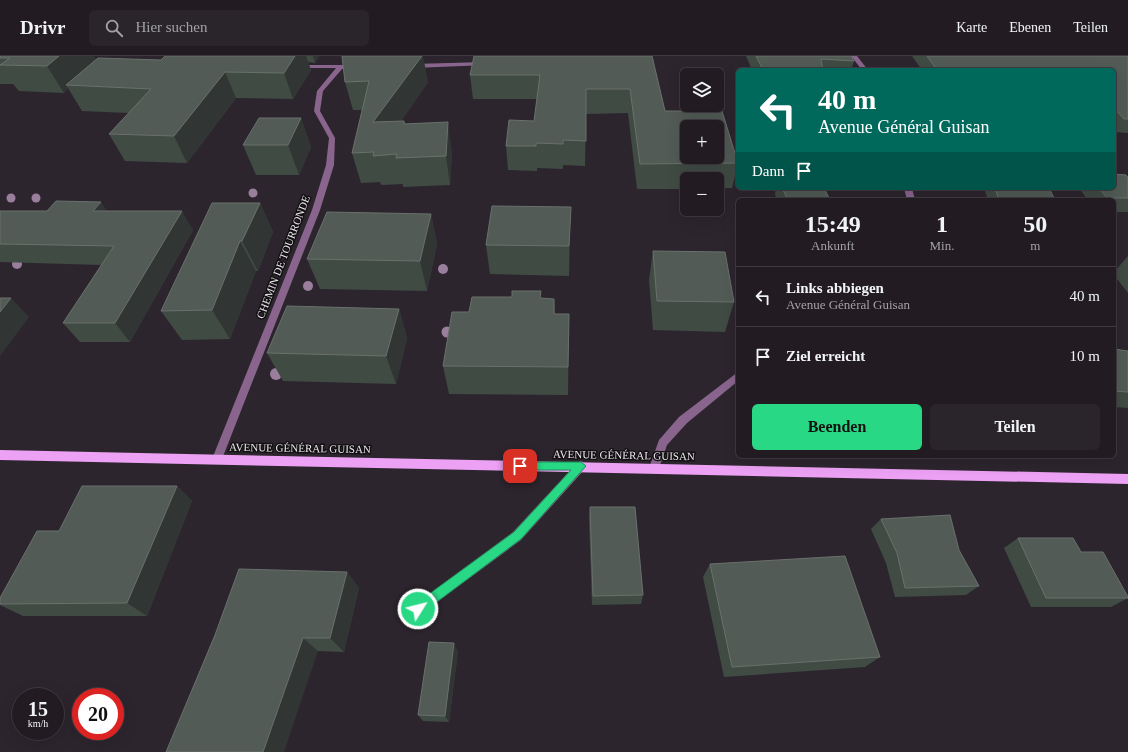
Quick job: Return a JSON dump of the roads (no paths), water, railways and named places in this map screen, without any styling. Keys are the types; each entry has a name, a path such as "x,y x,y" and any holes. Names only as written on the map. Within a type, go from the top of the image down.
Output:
{"main road":[{"name":"AVENUE GÉNÉRAL GUISAN","path":"0,455 459,465 581,466 1128,479"}],"street":[{"path":"854,56 863,68"},
{"path":"410,66 490,64"},
{"path":"289,66 363,67"},
{"name":"CHEMIN DE TOURRONDE","path":"217,459 318,200 330,165 332,138 317,111 320,91 340,67"},
{"path":"654,468 663,443 683,420 736,378"},
{"path":"406,618 517,536 581,466"}]}
